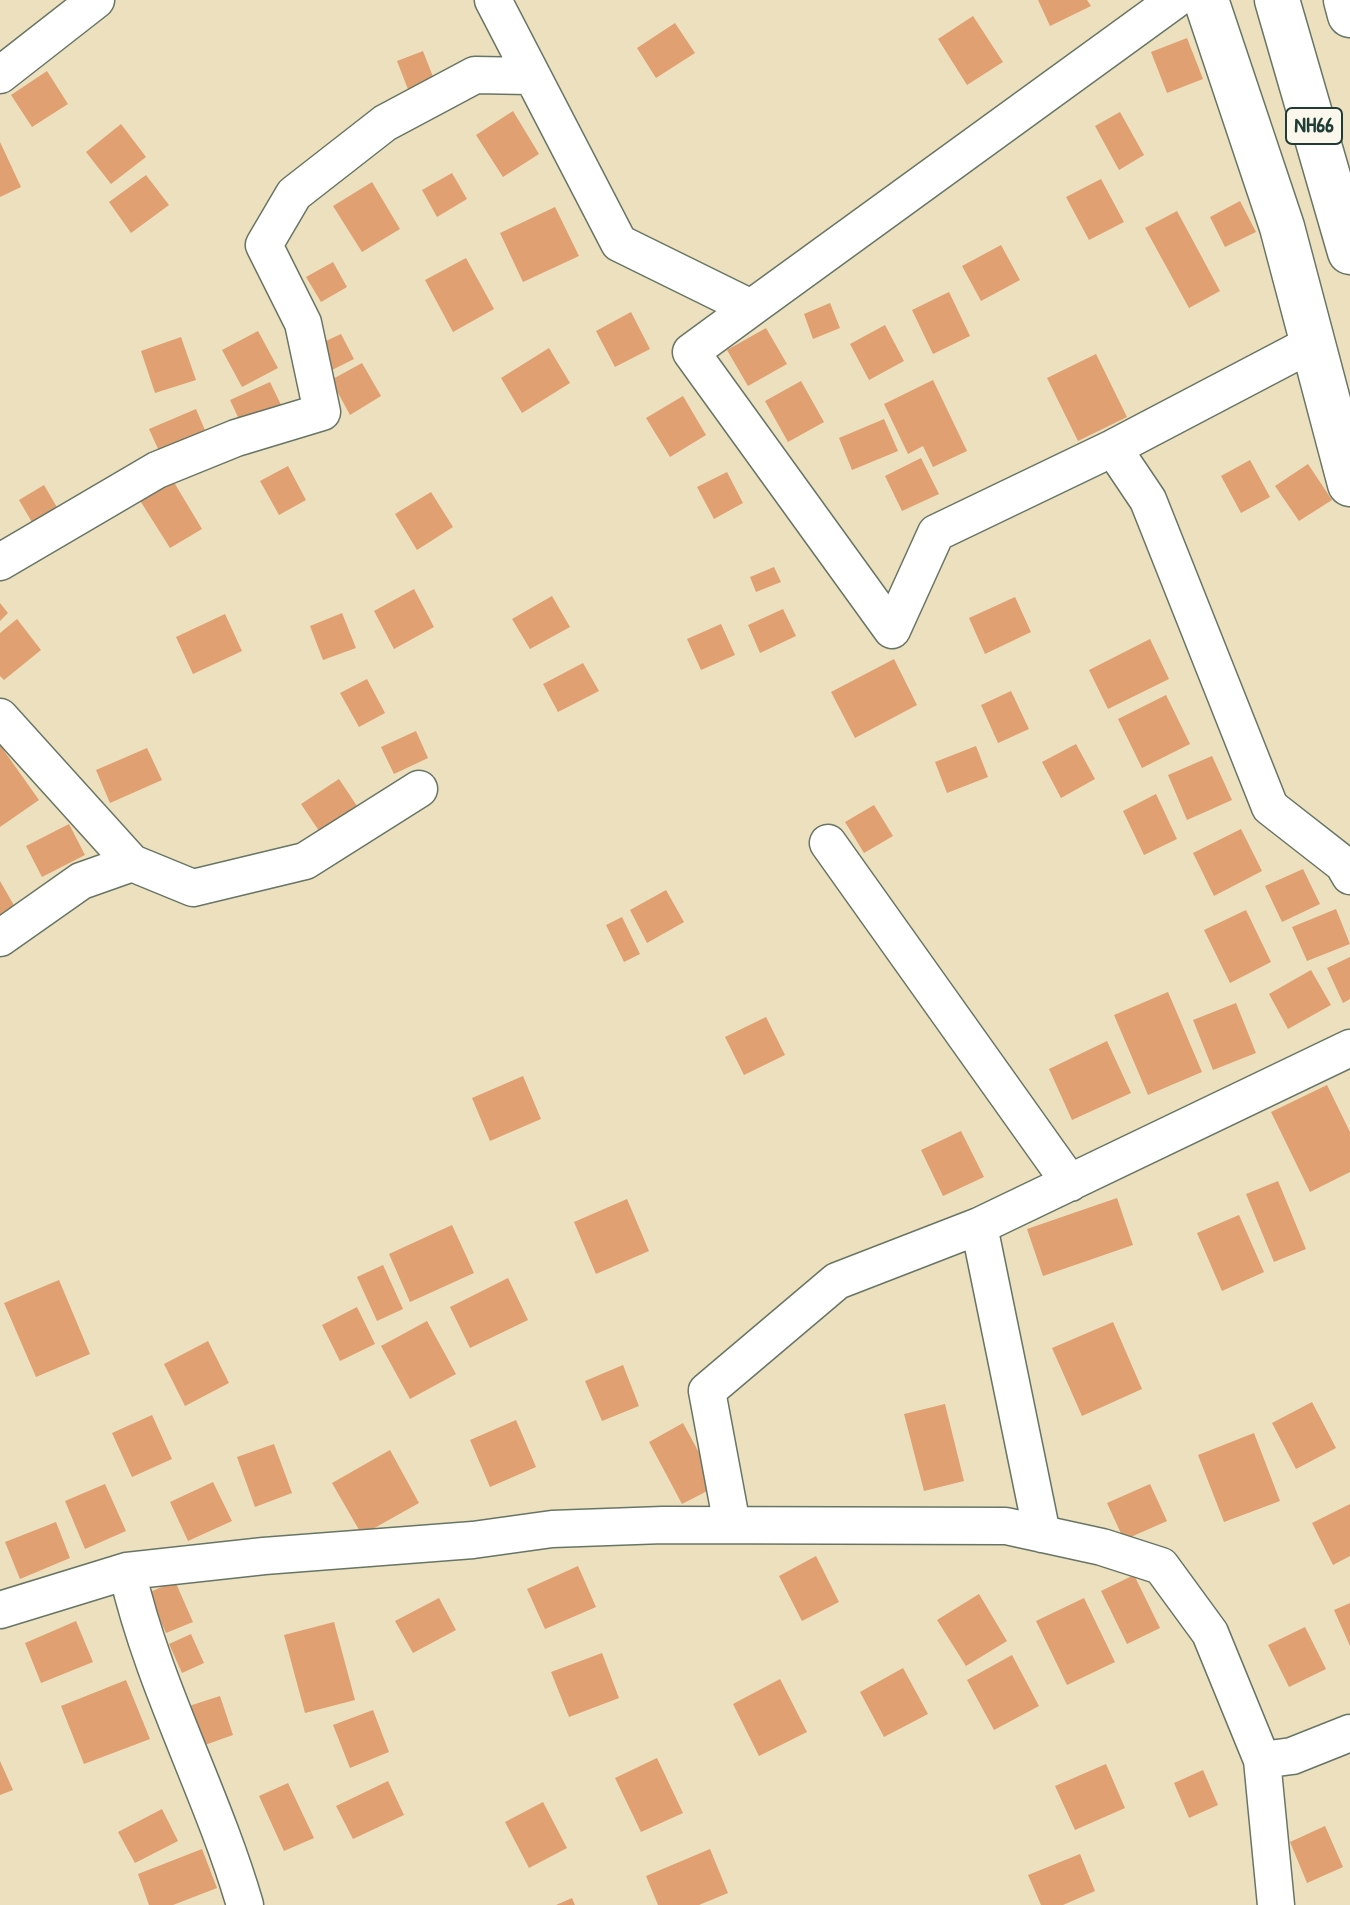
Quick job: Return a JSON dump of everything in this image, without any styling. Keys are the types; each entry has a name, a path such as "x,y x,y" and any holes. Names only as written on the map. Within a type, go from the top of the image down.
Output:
{"main road":[{"path":"1206,0 1282,227 1350,484"},
{"name":"NH66","path":"1277,0 1350,252"},
{"path":"1346,0 1350,15"}],"street":[{"path":"0,75 96,0"},
{"path":"493,0 529,76 619,243 751,308"},
{"path":"1175,0 691,352 892,630 936,533 1113,448 1313,343"},
{"path":"0,562 157,470 236,438 322,412 303,323 264,245 294,194 385,123 475,75 529,76"},
{"path":"1113,448 1148,500 1270,807 1343,864 1350,876"},
{"path":"0,717 132,863 193,888 305,861 419,789"},
{"path":"828,843 1070,1183"},
{"path":"0,938 81,881 132,863"},
{"path":"732,1525 707,1391 837,1281 979,1226 1350,1048"},
{"path":"979,1226 1042,1534"},
{"path":"0,1610 127,1571 264,1556 473,1540 552,1529 732,1525 1006,1526 1102,1547 1161,1566 1210,1633 1262,1760 1276,1905"},
{"path":"127,1571 138,1618 232,1861 245,1905"},
{"path":"1262,1760 1292,1756 1350,1733"}],"building":[{"path":"1038,0 1087,0 1091,6 1050,26"},
{"path":"973,16 1003,62 967,85 938,39"},
{"path":"675,23 695,53 656,78 637,48"},
{"path":"1187,38 1203,79 1167,93 1151,52"},
{"path":"423,51 437,87 411,97 397,61"},
{"path":"47,71 68,104 32,127 11,95"},
{"path":"513,111 539,154 503,177 476,135"},
{"path":"1120,112 1144,155 1119,170 1095,126"},
{"path":"121,124 146,157 111,184 86,152"},
{"path":"0,142 21,187 0,197"},
{"path":"452,173 467,199 437,217 422,190"},
{"path":"146,175 169,205 131,233 109,202"},
{"path":"1101,179 1124,222 1089,240 1066,197"},
{"path":"372,182 400,229 362,252 333,206"},
{"path":"1240,201 1256,232 1225,247 1210,217"},
{"path":"555,207 579,256 523,282 500,233"},
{"path":"1177,211 1220,291 1189,308 1145,228"},
{"path":"1001,245 1020,280 981,301 962,266"},
{"path":"466,258 494,309 453,332 425,280"},
{"path":"333,262 347,287 321,302 306,277"},
{"path":"949,292 970,336 933,354 912,310"},
{"path":"830,303 840,328 813,339 804,314"},
{"path":"631,312 650,349 615,367 596,331"},
{"path":"885,325 904,361 869,380 850,344"},
{"path":"766,328 787,364 748,386 727,350"},
{"path":"258,331 278,368 242,387 222,350"},
{"path":"341,334 354,359 328,372 315,346"},
{"path":"181,337 196,380 155,393 141,351"},
{"path":"549,348 570,383 522,413 501,378"},
{"path":"1096,354 1127,417 1078,441 1047,378"},
{"path":"362,363 381,396 350,415 331,380"},
{"path":"933,380 967,451 933,467 923,446 908,454 884,404"},
{"path":"801,381 824,422 788,442 765,401"},
{"path":"270,382 284,411 244,430 230,400"},
{"path":"683,396 706,435 670,457 646,418"},
{"path":"196,409 210,442 164,462 149,429"},
{"path":"884,419 898,451 852,470 839,438"},
{"path":"921,458 939,494 902,511 885,476"},
{"path":"1250,460 1270,497 1241,513 1221,476"},
{"path":"1308,464 1332,500 1299,521 1275,486"},
{"path":"288,466 306,500 279,515 260,481"},
{"path":"727,472 743,503 714,519 697,487"},
{"path":"172,479 202,529 170,548 139,499"},
{"path":"44,485 58,509 33,524 19,500"},
{"path":"431,492 453,527 417,550 395,514"},
{"path":"774,567 781,582 756,592 750,577"},
{"path":"414,589 434,627 394,649 374,611"},
{"path":"552,596 570,627 530,649 512,619"},
{"path":"1015,597 1031,632 985,654 969,618"},
{"path":"0,603 8,613 0,621"},
{"path":"783,609 796,636 760,653 748,625"},
{"path":"342,613 356,648 323,660 310,626"},
{"path":"225,614 242,651 193,674 176,637"},
{"path":"17,619 41,650 4,680 0,676 0,633"},
{"path":"721,624 735,655 701,670 687,639"},
{"path":"1150,639 1169,679 1108,709 1089,670"},
{"path":"894,659 917,705 855,738 831,692"},
{"path":"583,663 599,691 558,712 543,684"},
{"path":"367,679 385,713 359,727 340,693"},
{"path":"1011,691 1029,729 998,743 981,705"},
{"path":"1166,695 1190,744 1142,768 1118,719"},
{"path":"416,731 428,758 394,774 381,747"},
{"path":"1076,744 1095,779 1061,798 1042,762"},
{"path":"0,745 39,800 0,827"},
{"path":"976,746 988,777 947,793 935,762"},
{"path":"147,748 162,780 110,803 96,770"},
{"path":"1212,756 1232,800 1187,820 1168,775"},
{"path":"339,779 359,809 321,834 301,804"},
{"path":"1156,794 1177,839 1144,855 1123,811"},
{"path":"874,805 893,836 864,853 845,822"},
{"path":"69,824 85,855 42,877 26,846"},
{"path":"1241,829 1262,871 1214,896 1193,853"},
{"path":"1303,869 1320,904 1282,922 1265,886"},
{"path":"0,881 19,914 0,924"},
{"path":"666,890 684,922 647,943 630,910"},
{"path":"1336,909 1350,944 1307,961 1292,927"},
{"path":"1246,910 1271,962 1230,983 1204,930"},
{"path":"622,917 640,954 624,962 606,925"},
{"path":"1350,957 1350,999 1343,1003 1327,968"},
{"path":"1311,970 1331,1005 1288,1029 1269,994"},
{"path":"1168,992 1202,1072 1148,1095 1114,1015"},
{"path":"1236,1003 1256,1053 1213,1070 1193,1020"},
{"path":"766,1017 785,1055 744,1075 725,1037"},
{"path":"1107,1041 1131,1093 1072,1120 1049,1069"},
{"path":"523,1076 541,1119 490,1141 472,1098"},
{"path":"1327,1085 1350,1132 1350,1172 1310,1192 1271,1112"},
{"path":"961,1131 984,1177 943,1196 921,1150"},
{"path":"1278,1181 1306,1249 1274,1262 1246,1194"},
{"path":"1117,1198 1133,1245 1043,1276 1027,1229"},
{"path":"627,1199 649,1251 596,1274 574,1222"},
{"path":"1239,1215 1264,1272 1222,1291 1197,1233"},
{"path":"452,1225 474,1273 410,1302 389,1254"},
{"path":"383,1265 403,1309 377,1321 357,1277"},
{"path":"508,1278 528,1320 470,1348 450,1307"},
{"path":"59,1280 90,1354 36,1377 4,1303"},
{"path":"357,1307 375,1344 340,1361 322,1325"},
{"path":"427,1321 456,1374 410,1399 381,1346"},
{"path":"1113,1322 1142,1389 1082,1416 1052,1348"},
{"path":"208,1341 229,1383 185,1406 164,1364"},
{"path":"623,1365 639,1406 602,1421 585,1381"},
{"path":"1312,1402 1336,1448 1296,1469 1272,1423"},
{"path":"945,1404 964,1481 924,1491 904,1414"},
{"path":"152,1415 172,1459 132,1477 112,1433"},
{"path":"516,1420 536,1467 490,1487 470,1440"},
{"path":"683,1423 717,1486 682,1504 649,1442"},
{"path":"1254,1433 1280,1501 1224,1522 1198,1455"},
{"path":"274,1444 292,1493 255,1507 237,1457"},
{"path":"390,1450 419,1503 362,1535 332,1483"},
{"path":"213,1482 232,1521 188,1541 170,1502"},
{"path":"105,1484 126,1531 85,1549 65,1501"},
{"path":"1150,1484 1167,1521 1124,1540 1107,1503"},
{"path":"1350,1504 1350,1556 1333,1565 1312,1523"},
{"path":"56,1522 70,1558 20,1579 5,1542"},
{"path":"816,1556 839,1602 802,1621 779,1576"},
{"path":"578,1566 596,1607 545,1629 527,1589"},
{"path":"1134,1575 1160,1628 1127,1644 1101,1591"},
{"path":"175,1581 193,1622 166,1633 148,1593"},
{"path":"979,1594 1007,1641 966,1666 937,1620"},
{"path":"439,1598 456,1630 413,1653 395,1621"},
{"path":"1084,1598 1115,1662 1067,1685 1036,1621"},
{"path":"1350,1603 1350,1646 1334,1610"},
{"path":"76,1621 93,1662 41,1683 25,1643"},
{"path":"334,1622 355,1700 305,1713 284,1635"},
{"path":"1305,1627 1326,1669 1289,1687 1268,1645"},
{"path":"191,1634 204,1663 182,1673 169,1644"},
{"path":"602,1653 619,1698 569,1717 551,1672"},
{"path":"1012,1655 1039,1706 994,1730 967,1680"},
{"path":"903,1668 928,1714 884,1737 860,1692"},
{"path":"780,1679 807,1732 759,1756 733,1704"},
{"path":"126,1680 150,1739 84,1764 61,1706"},
{"path":"220,1696 233,1735 202,1746 189,1706"},
{"path":"373,1710 389,1752 350,1768 333,1725"},
{"path":"657,1758 683,1813 641,1832 615,1778"},
{"path":"0,1761 13,1790 0,1795"},
{"path":"1106,1764 1125,1808 1075,1830 1055,1786"},
{"path":"1203,1770 1218,1805 1189,1818 1174,1783"},
{"path":"388,1781 404,1815 353,1839 336,1806"},
{"path":"288,1783 314,1838 284,1851 259,1796"},
{"path":"543,1802 567,1848 529,1868 505,1822"},
{"path":"162,1809 178,1841 135,1863 118,1832"},
{"path":"1325,1826 1343,1867 1307,1883 1290,1842"},
{"path":"202,1849 217,1888 173,1905 149,1905 138,1874"},
{"path":"710,1849 728,1893 699,1905 658,1905 646,1876"},
{"path":"1080,1854 1095,1891 1063,1905 1041,1905 1028,1875"},
{"path":"572,1898 575,1905 556,1905"}]}
